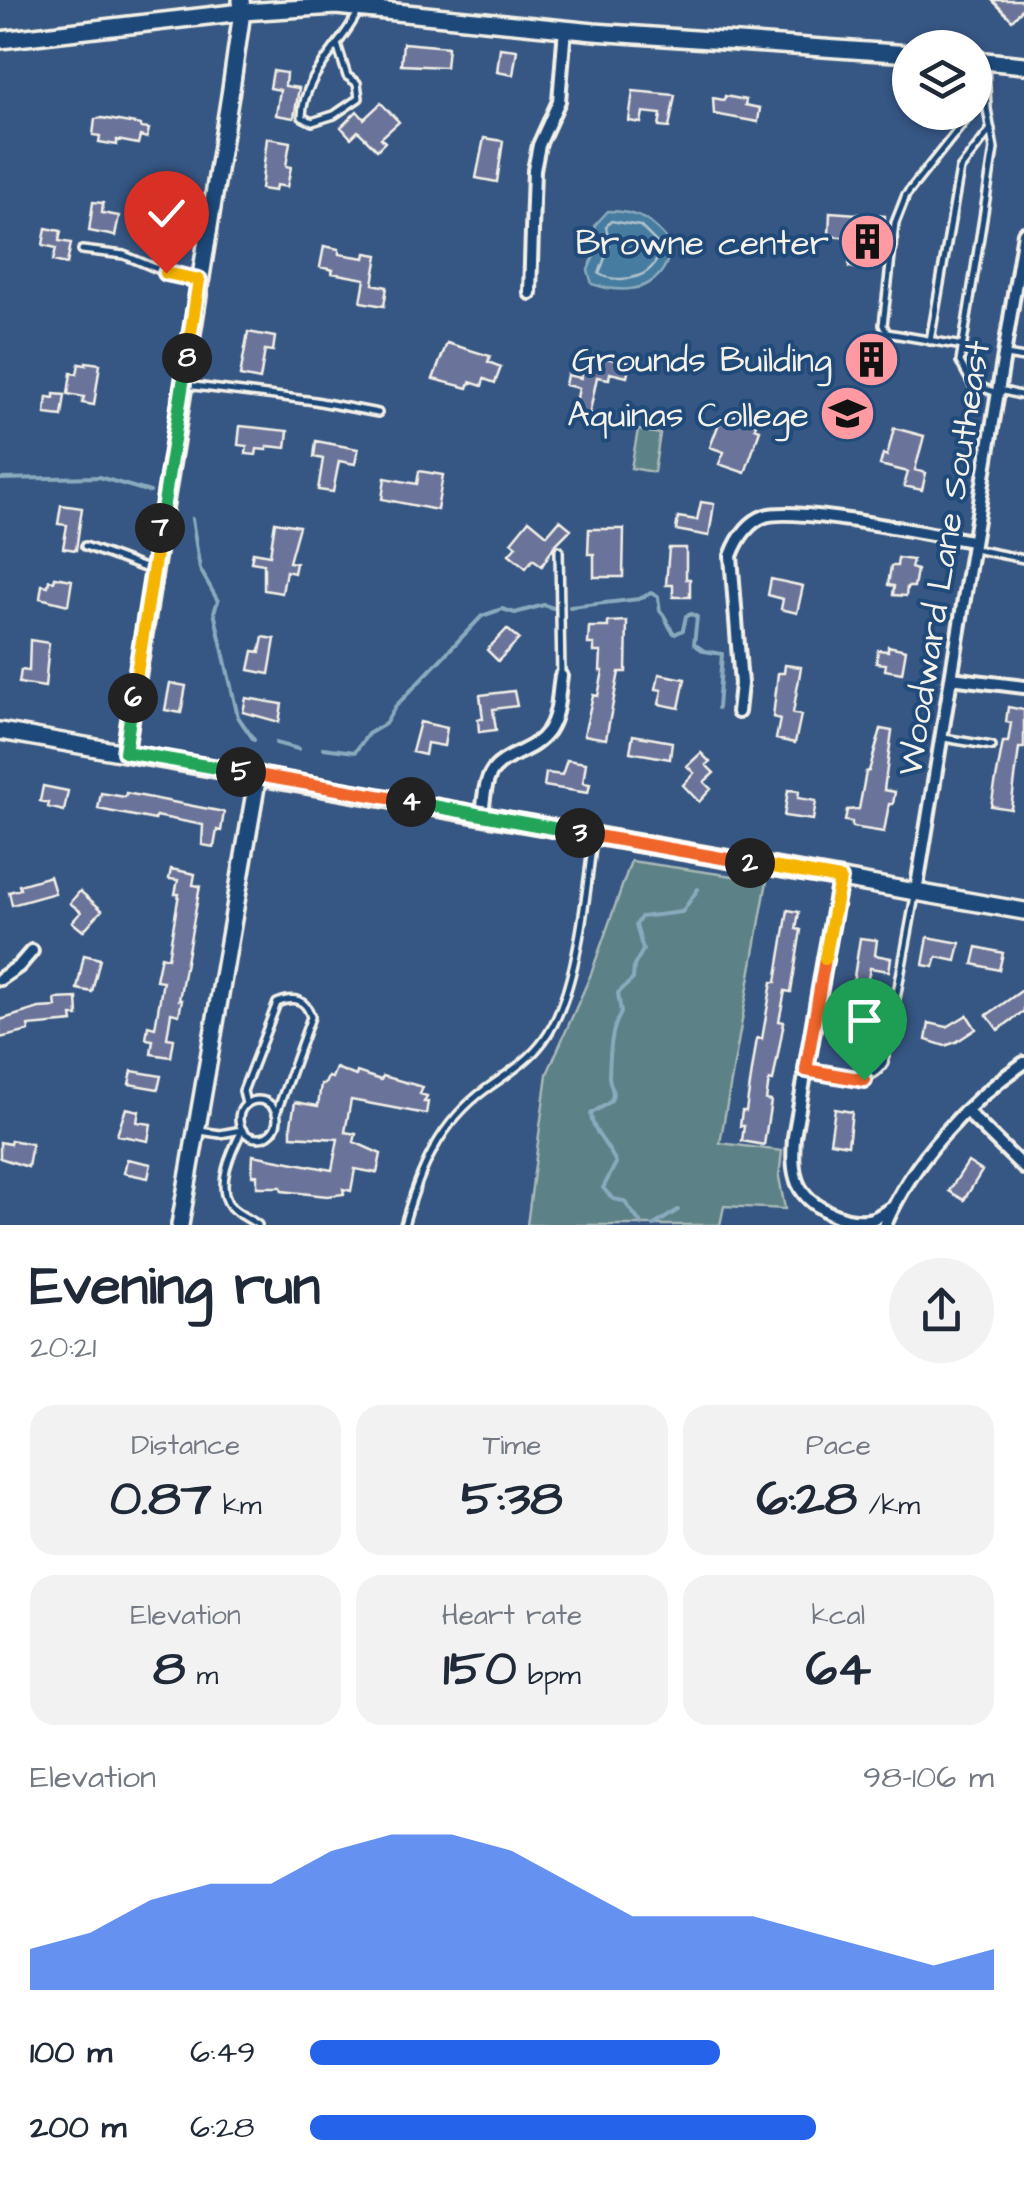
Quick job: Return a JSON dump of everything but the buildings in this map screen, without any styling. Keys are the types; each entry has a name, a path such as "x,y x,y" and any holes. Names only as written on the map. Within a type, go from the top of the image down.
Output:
{"main road":[{"path":"125,752 241,6"},
{"path":"0,40 241,6 360,8 892,53"},
{"path":"992,62 1024,65"},
{"path":"0,731 1024,911"},
{"path":"180,1225 258,775"}],"street":[{"path":"530,293 534,170 539,144 559,101 565,28"},
{"name":"Woodward Lane Southeast","path":"916,892 1003,354 1020,278 1024,234"},
{"path":"738,712 741,684 731,556 736,542 760,518 792,513 971,545"},
{"path":"482,815 494,768 536,744 550,729 556,714 560,676"},
{"path":"951,678 1024,688"},
{"path":"840,879 794,1137 799,1186 810,1200 840,1217 870,1220 893,1208"},
{"path":"0,979 32,951"},
{"path":"886,1225 915,1170 966,1112 1024,1063"},
{"path":"966,1112 1024,1168"}],"lane":[{"path":"338,44 347,76 357,84 359,98 334,115 312,122 302,117 302,100 360,8"},
{"path":"958,130 906,194 896,223 883,325 887,333 963,346"},
{"path":"930,342 960,169 991,130"},
{"path":"991,130 994,149 960,362 972,384 1024,396"},
{"path":"82,250 124,255 166,273 199,280"},
{"path":"1003,354 1024,358"},
{"path":"183,385 378,413"},
{"path":"971,545 1024,559"},
{"path":"84,546 153,571"},
{"path":"559,550 560,676"},
{"path":"941,738 992,746"},
{"path":"404,1225 417,1177 433,1147 483,1091 524,1061 556,1021 580,932 593,836"},
{"path":"806,1070 864,1080 876,1075 884,1063 916,892"},
{"path":"196,1131 220,1134 242,1130 257,1138 269,1135 276,1126 276,1114 311,1017 301,1000 288,998 278,1002 267,1022 243,1091 246,1104 238,1120 242,1130 224,1181 232,1208 258,1225"},
{"path":"246,1104 264,1101 276,1114"}],"green space":[{"path":"638,430 660,434 654,472 631,468"},
{"path":"631,861 767,881 720,1143 782,1151 779,1177 785,1209 724,1206 720,1225 527,1225 547,1074 591,974"}],"water":[{"path":"608,211 644,219 671,244 662,271 644,286 619,289 592,284 588,270 600,242 595,225"}],"waterway":[{"path":"0,479 99,477 150,492"},
{"path":"192,519 200,569 218,601 214,612 238,717 254,740"},
{"path":"570,607 639,599 651,593 658,597 660,611 675,634 683,630 686,616 697,617 694,644 704,651 722,654 718,708"},
{"path":"323,748 355,752 482,616 502,609 515,613 544,605 553,608"},
{"path":"276,743 298,749"},
{"path":"642,1225 624,1201 613,1199 603,1188 616,1163 594,1127 591,1114 612,1097 609,1076 613,1035 621,1013 618,993 633,979 634,966 643,950 636,925 641,917 682,912 698,889"},
{"path":"654,1225 678,1210"}],"place":[{"name":"Browne center","path":"868,242"},
{"name":"Grounds Building","path":"871,359"},
{"name":"Aquinas College","path":"848,414"}],"route":[{"path":"166,273 199,280 125,752 840,879 806,1070 864,1080"}]}
